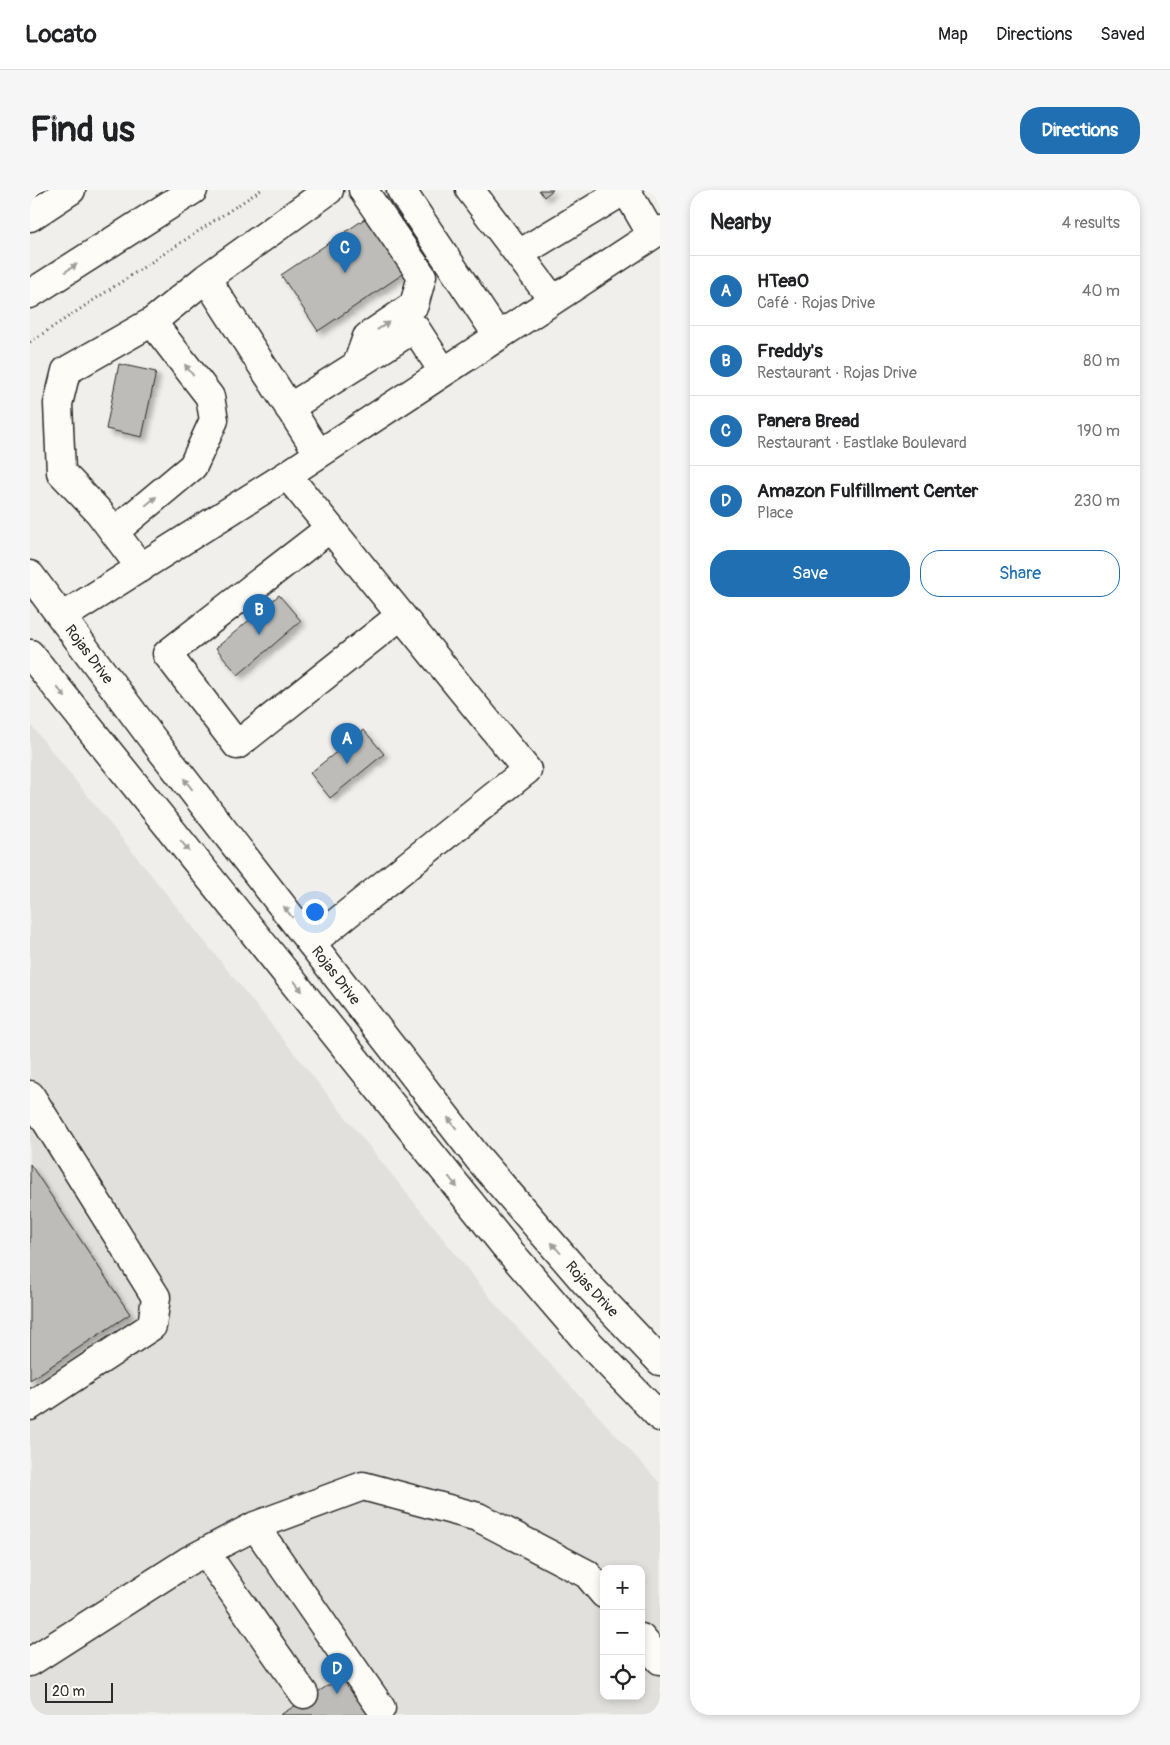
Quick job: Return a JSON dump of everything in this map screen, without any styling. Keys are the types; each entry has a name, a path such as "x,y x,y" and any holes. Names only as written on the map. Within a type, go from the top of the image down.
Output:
{"main road":[{"path":"30,217 70,190"},
{"path":"30,294 193,190"},
{"path":"141,568 114,532 61,472 58,404 66,371 152,322 206,278 329,190"},
{"path":"357,365 368,337 414,306 422,276 363,190"},
{"path":"401,190 498,336"},
{"path":"470,190 553,300"},
{"path":"62,617 319,454 443,370 656,232 626,190 519,254"},
{"path":"206,278 319,454"},
{"path":"114,532 193,466 214,420 210,397 152,322"},
{"path":"289,408 415,328 443,370"},
{"path":"280,963 311,942 527,770 286,475"},
{"path":"330,528 167,654 237,745 400,616"},
{"name":"Rojas Drive","path":"30,574 151,738 478,1158 585,1282 660,1361"},
{"path":"33,665 280,963 505,1246 609,1364 660,1417"},
{"path":"30,1095 156,1297 152,1326 30,1406"},
{"path":"609,1364 637,1337"},
{"path":"30,1662 205,1552 255,1526 363,1486 478,1517 587,1574 600,1589"},
{"path":"255,1526 381,1708"},
{"path":"205,1552 304,1694"},
{"path":"645,1643 660,1660"}],"path":[{"path":"30,342 261,190"}],"shaded area":[{"path":"30,724 498,1307 660,1483 660,1715 30,1715"}],"building":[{"path":"539,190 553,190 544,197"},
{"path":"372,214 409,270 318,331 281,275"},
{"path":"119,364 156,372 142,437 106,429"},
{"path":"279,595 301,621 238,675 216,648"},
{"path":"364,730 384,754 330,798 310,773"},
{"path":"30,1164 130,1314 30,1380"},
{"path":"347,1674 373,1715 280,1715"}],"place":[{"name":"Panera Bread","path":"345,273"},
{"name":"Freddy's","path":"259,635"},
{"name":"HTeaO","path":"347,764"},
{"name":"Amazon Fulfillment Center","path":"337,1694"}]}
